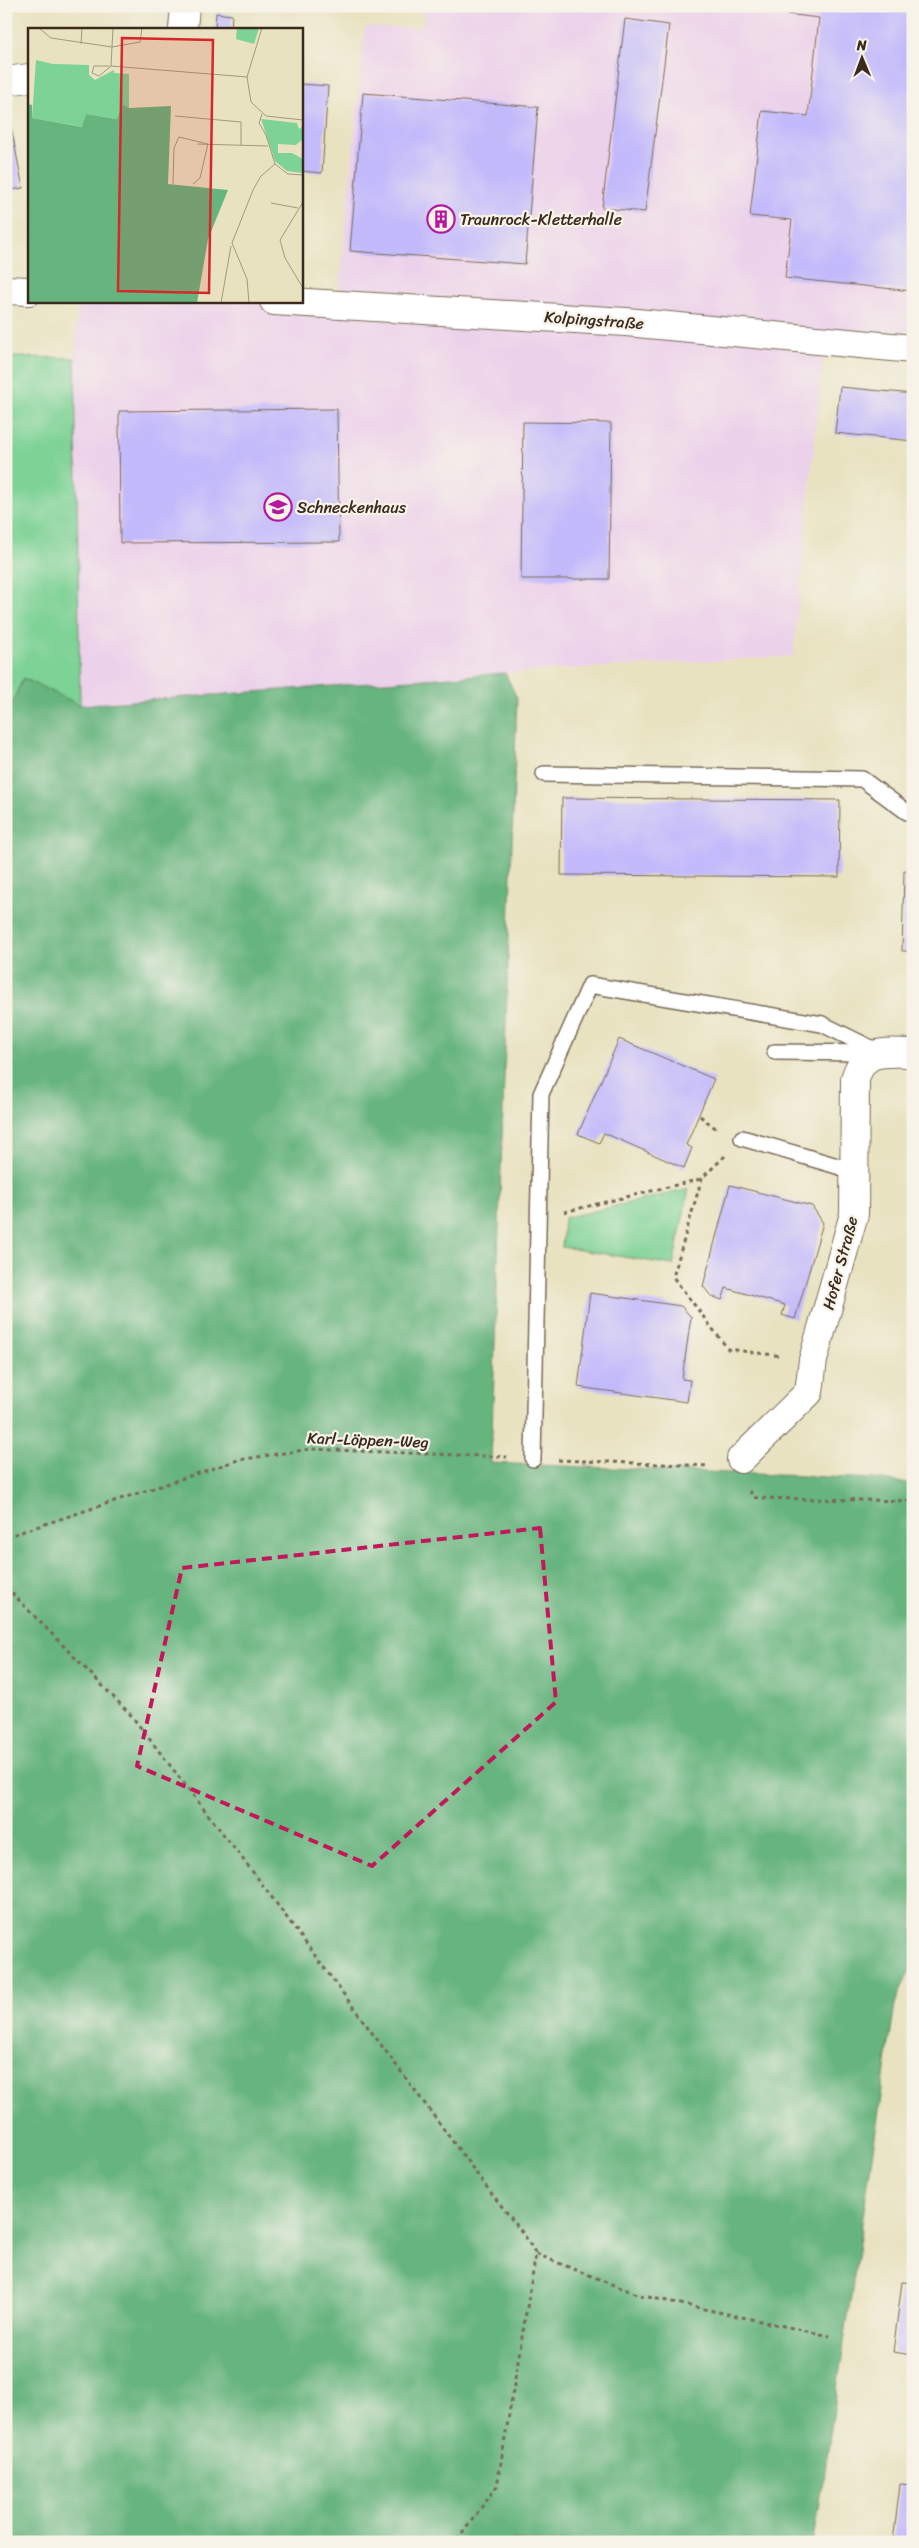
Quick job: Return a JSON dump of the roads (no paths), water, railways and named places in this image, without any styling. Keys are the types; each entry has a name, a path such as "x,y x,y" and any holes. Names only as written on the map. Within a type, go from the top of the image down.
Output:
{"street":[{"path":"182,28 185,6"},
{"path":"6,81 28,78"},
{"path":"6,290 28,290"},
{"name":"Kolpingstraße","path":"290,302 616,322 913,349"},
{"path":"881,1053 913,1053"},
{"name":"Hofer Straße","path":"741,1459 809,1392 813,1360 854,1214 855,1079 862,1062 871,1056 881,1053"}],"lane":[{"path":"544,774 862,779 907,812 913,812"},
{"path":"533,1459 541,1094 590,985 822,1024 881,1053"},
{"path":"775,1052 881,1053"},
{"path":"742,1138 844,1168 854,1168"}],"place":[{"name":"Traunrock-Kletterhalle","path":"441,219"},
{"name":"Schneckenhaus","path":"278,507"}]}
